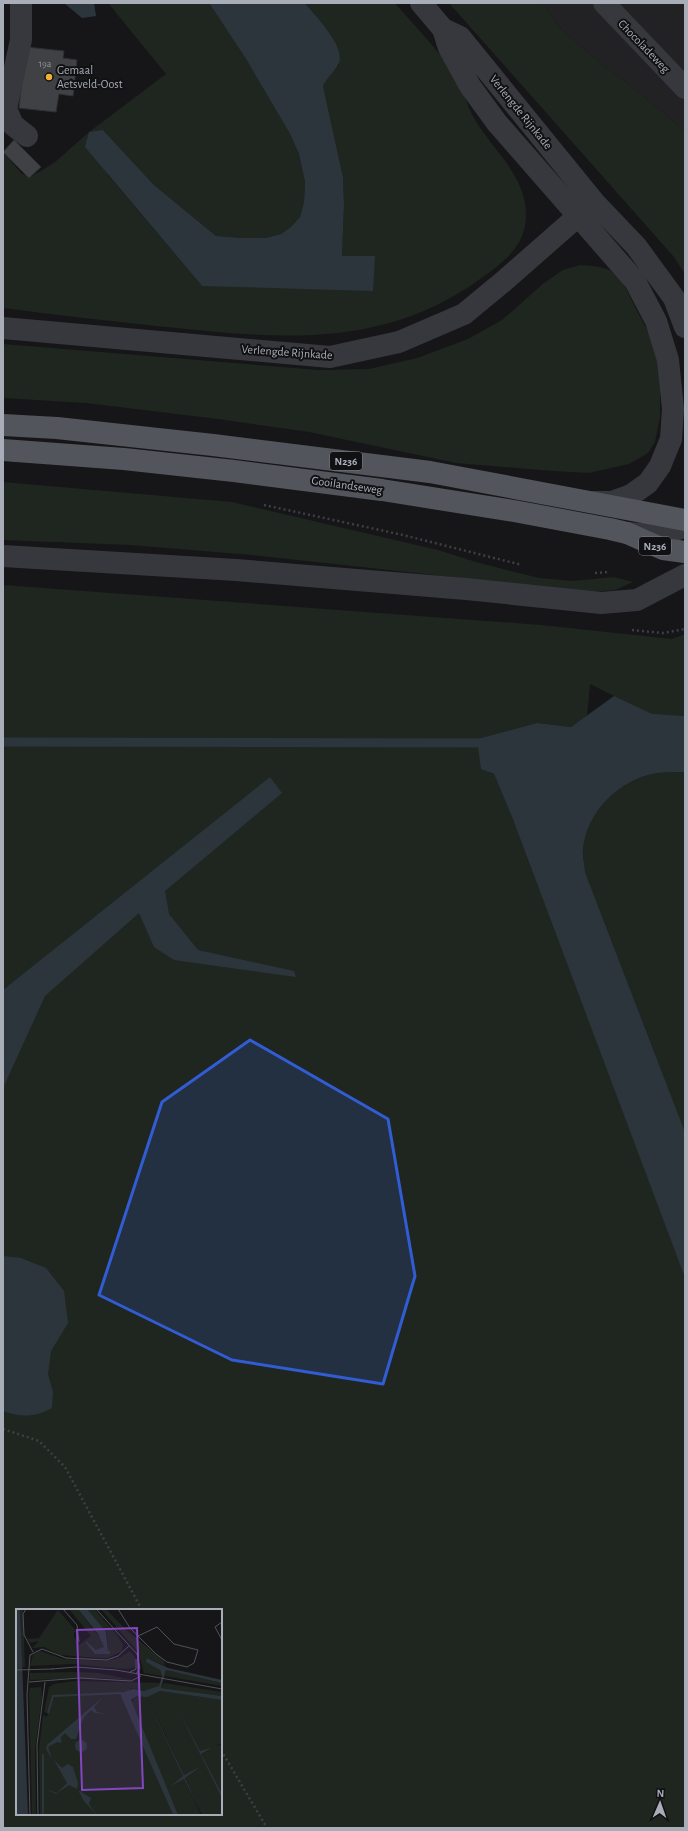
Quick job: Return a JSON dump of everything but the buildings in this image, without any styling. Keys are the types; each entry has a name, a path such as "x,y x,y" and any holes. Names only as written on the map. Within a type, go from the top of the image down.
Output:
{"main road":[{"name":"Gooilandseweg","path":"3,425 57,428 213,445 430,472 685,520"},
{"name":"Gooilandseweg","path":"3,450 124,459 234,471 382,490 514,511 627,533 663,549 685,552"}],"street":[{"path":"20,3 21,40 6,108 13,125 27,136"},
{"name":"Verlengde Rijnkade","path":"421,3 443,29 460,37 594,202 636,246 674,298 685,327"},
{"name":"Chocoladeweg","path":"604,3 685,88"},
{"name":"Verlengde Rijnkade","path":"443,29 448,48 470,86 492,117 635,281 656,321 668,360 673,409 671,439 660,466 648,483 632,496 612,502 591,502"},
{"name":"Verlengde Rijnkade","path":"3,328 330,358 399,342 464,314 594,202"},
{"path":"627,533 650,535 673,532 685,526"},
{"path":"3,556 236,570 466,589 601,603 637,600 685,575"}],"path":[{"path":"261,504 403,535 527,566"},
{"path":"594,573 616,572"},
{"path":"3,1429 39,1441 65,1467 141,1609"},
{"path":"222,1752 267,1828"}],"highlighted area":[{"path":"250,1040 388,1119 415,1276 383,1384 232,1360 99,1295 162,1102"}],"shaded area":[{"path":"64,3 94,3 96,16 82,18"},
{"path":"108,3 209,3 246,59 290,134 299,154 305,182 304,202 300,217 291,227 281,234 265,238 216,236 154,185 103,130 108,175 202,286 342,256 344,205 343,177 323,86 327,78 339,65 331,35 305,3 395,3 448,64 460,84 474,118 515,175 525,201 526,215 525,226 518,244 499,265 445,301 405,318 366,329 326,334 284,336 243,334 156,326 3,308 3,152 22,174 32,176 54,163 89,132 166,74"},
{"path":"209,3 305,3 334,40 340,56 339,63 323,86 343,177 344,205 342,256 375,256 373,291 202,286 85,147 89,132 103,130 154,185 216,236 265,238 281,234 291,227 300,217 304,202 305,182 299,154 290,134 246,59"},
{"path":"449,3 542,3 561,29 605,67 631,86 685,131 685,274 674,257"},
{"path":"542,3 685,3 685,131 631,86 605,67 561,29"},
{"path":"580,265 608,270 613,272 621,279 650,336 660,371 660,417 655,442 648,453 629,464 589,473 456,463 309,432 86,403 3,398 3,344 319,370 369,369 417,358 468,339 502,320 544,283 563,270"},
{"path":"3,482 232,502 438,550 476,562 539,578 573,581 614,577 633,582 615,590 591,592 251,555 130,545 3,540"},
{"path":"3,585 541,625 672,639 685,634 685,716 652,715 590,684 587,716 571,727 537,723 477,739 490,773 494,774 512,817 685,1278 685,1828 3,1828"},
{"path":"614,696 652,714 685,716 685,772 667,772 643,776 618,790 598,811 591,823 586,836 583,853 585,872 685,1132 685,1278 512,817 494,774 481,769 477,739 537,723 571,727"},
{"path":"667,772 685,772 685,1132 585,872 583,853 586,836 591,823 607,800 618,790 643,776"},
{"path":"270,777 282,793 165,891 169,914 198,950 294,971 296,977 174,960 154,947 139,913 45,996 3,1088 3,990"},
{"path":"3,1256 21,1258 46,1268 64,1291 68,1323 51,1351 48,1374 53,1392 52,1408 34,1415 22,1416 3,1411"}],"waterway":[{"path":"3,742 490,743"}],"place":[{"name":"Gemaal Aetsveld-Oost","path":"49,77"}]}
